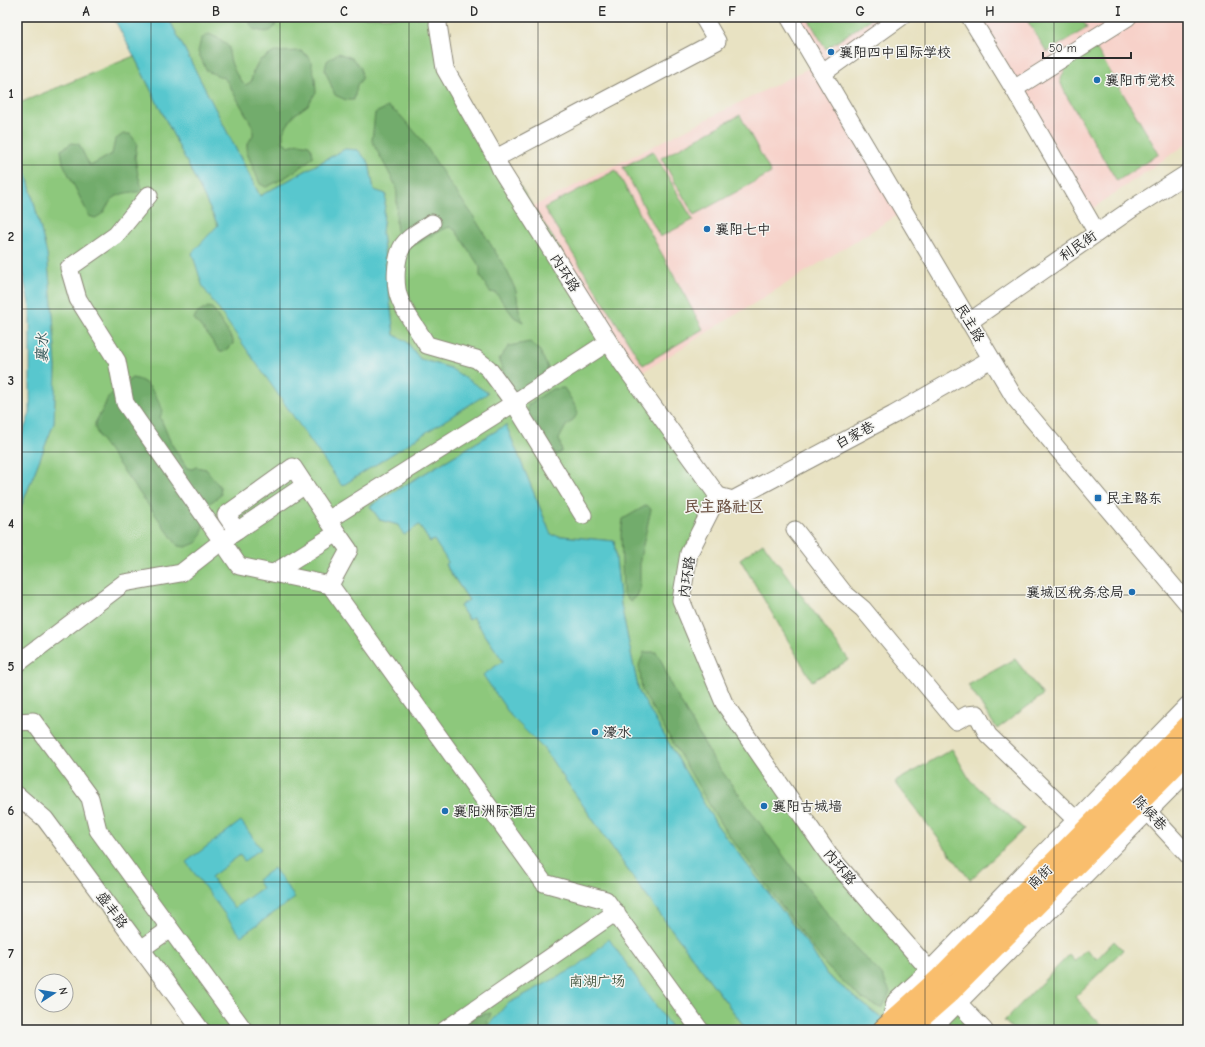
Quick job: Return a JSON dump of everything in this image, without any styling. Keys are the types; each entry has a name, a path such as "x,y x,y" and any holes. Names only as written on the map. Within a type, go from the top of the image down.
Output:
{"main road":[{"name":"南街","path":"1138,801 1188,727"},
{"name":"南街","path":"893,1028 944,986 1138,801 1188,751"}],"street":[{"name":"内环路","path":"439,17 438,24 445,68 496,158 501,170 608,342 718,496 689,553 681,600 724,703 829,855 984,1030"},
{"path":"496,158 717,41 703,17"},
{"name":"民主路","path":"789,17 1014,397 1188,604"},
{"path":"823,73 901,17"},
{"path":"970,17 1014,89 1097,233"},
{"path":"1014,89 1128,17"},
{"name":"利民街","path":"969,322 1097,233 1188,173"},
{"path":"149,195 116,235 69,268 78,299 118,361 125,403 239,566 330,585 544,883 606,900 700,1030"},
{"path":"432,223 411,238 403,246 397,263 396,281 400,299 427,345 476,359 488,368 514,403 583,515"},
{"path":"274,573 333,526 514,403 608,342"},
{"name":"白家巷","path":"718,496 731,501 893,415 991,359"},
{"path":"17,664 124,583 181,573 237,531 226,515 293,468 349,550 330,585"},
{"path":"795,530 844,593 863,609 956,721 967,715 977,714 988,735 1076,820"},
{"path":"931,1030 944,986 1076,820 1188,705"},
{"path":"17,722 33,721 90,798 98,830 244,1030"},
{"path":"944,986 1138,801 1188,771"},
{"name":"盛丰路","path":"17,795 45,819 201,1030"},
{"name":"陈候巷","path":"1138,801 1188,855"},
{"path":"444,1030 616,912"},
{"path":"141,949 170,929"}],"shaded area":[{"name":"襄阳七中","path":"789,17 901,17 823,73 904,211 633,378 526,210 817,64"},
{"name":"襄阳市党校","path":"969,17 1188,17 1188,143 1086,213"}],"green space":[{"name":"南湖广场","path":"168,17 439,17 445,69 718,496 681,600 724,703 829,855 984,1030 896,1030 827,975 809,946 716,824 639,692 621,605 614,541 551,535 506,425 370,506 380,520 398,525 419,525 430,542 434,540 449,562 445,565 469,600 460,606 469,620 473,617 503,661 484,675 511,716 544,749 639,886 747,1030 201,1030 17,795 17,517 54,423 56,368 47,254 17,136 17,104 134,56 218,225 343,485 421,435 450,368 420,359 406,341 394,335 382,233 386,194 374,190 369,163 358,150 345,149 260,196"},
{"path":"250,17 276,17 275,27 270,31 265,32 253,29 250,23"},
{"path":"807,17 874,17 826,49"},
{"path":"1025,17 1081,17 1087,28 1047,52"},
{"path":"209,34 220,39 229,47 233,68 245,85 251,82 253,72 260,60 275,52 301,51 310,58 315,78 316,92 308,105 294,115 283,132 283,142 289,146 299,143 309,145 312,150 313,157 291,174 266,187 260,184 247,153 247,145 253,135 253,127 228,83 224,78 207,71 198,52 201,39"},
{"path":"1096,48 1159,154 1117,181 1066,95 1060,81 1067,64"},
{"path":"338,53 352,58 361,68 362,79 357,85 354,100 346,100 335,95 325,70 327,61"},
{"path":"388,107 400,115 422,140 450,184 472,214 507,271 516,291 519,310 523,322 514,317 496,293 490,292 480,276 480,267 455,230 450,227 443,229 416,244 403,246 397,233 396,186 372,141 375,113"},
{"path":"740,115 771,173 694,215 661,158"},
{"path":"123,134 130,134 137,143 135,158 142,188 139,192 119,195 110,202 103,213 99,216 95,218 89,216 63,163 61,150 72,143 79,144 89,165 94,164 112,154 115,140"},
{"path":"653,151 693,220 660,237 623,167"},
{"path":"616,170 703,329 643,365 544,208"},
{"path":"208,307 212,308 233,340 233,344 223,352 220,352 194,319 196,314"},
{"path":"530,342 540,351 548,368 534,384 514,392 504,376 499,359 509,346"},
{"path":"132,378 146,383 155,394 163,411 160,417 171,443 187,468 192,469 196,467 206,469 220,487 221,495 207,505 204,515 203,530 198,542 186,547 178,546 99,437 95,428 95,423 108,397"},
{"path":"564,388 578,413 566,426 559,439 562,451 556,455 528,417 528,405 552,389"},
{"path":"647,505 651,509 640,559 640,589 637,596 630,601 623,594 621,534 623,519"},
{"path":"763,543 849,660 812,681 740,559"},
{"path":"644,652 656,652 662,662 671,685 713,759 802,881 847,939 882,975 890,992 882,1009 861,998 827,967 722,826 642,691 639,665"},
{"path":"1015,659 1043,695 997,729 968,685"},
{"path":"952,749 970,780 1024,829 970,880 895,782"},
{"path":"1114,941 1123,950 1075,997 1106,1030 1014,1030 1004,1021 1069,955 1074,961 1086,949 1097,959"},
{"path":"491,1013 485,1030 455,1030 468,1017"}],"water":[{"path":"113,17 168,17 260,196 345,149 358,150 369,163 374,190 386,194 382,233 394,335 406,341 420,359 450,368 488,393 342,486 203,287 192,253 218,225"},
{"name":"襄水","path":"17,136 47,254 56,368 54,423 17,517 17,448 30,413 30,308 17,249"},
{"name":"濠水","path":"506,425 551,535 614,541 621,605 639,692 716,824 809,946 827,975 896,1030 747,1030 639,886 544,749 511,716 483,675 503,661 473,617 469,620 460,606 469,600 445,564 448,562 434,540 430,542 419,525 404,535 398,525 380,520 370,506"},
{"path":"241,821 261,849 244,861 240,855 211,877 234,908 262,888 257,880 274,868 295,898 241,936 186,862"},
{"path":"609,939 673,1030 486,1030 486,1028 507,1004 577,967"}],"place":[{"name":"襄阳四中国际学校","path":"831,52"},
{"name":"襄阳市党校","path":"1097,80"},
{"name":"襄阳七中","path":"707,229"},
{"name":"民主路东","path":"1098,498"},
{"name":"襄城区税务总局","path":"1132,592"},
{"name":"濠水","path":"595,732"},
{"name":"襄阳古城墙","path":"764,806"},
{"name":"襄阳洲际酒店","path":"445,811"}],"district":[{"name":"民主路社区","path":"724,507"}]}
